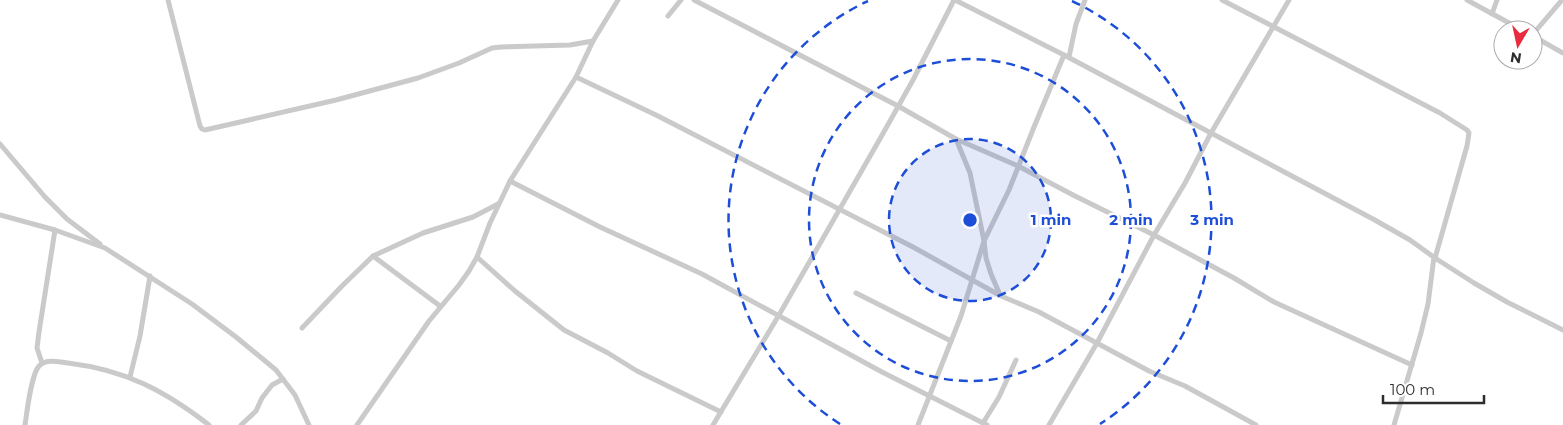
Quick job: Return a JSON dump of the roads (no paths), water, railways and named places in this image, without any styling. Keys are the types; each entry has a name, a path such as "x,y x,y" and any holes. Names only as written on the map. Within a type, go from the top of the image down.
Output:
{"street":[{"path":"168,0 200,126 206,130 336,100 418,78 459,63 492,48 501,46 570,45 593,41"},
{"path":"357,425 440,306 459,285 477,257 510,181 576,77 593,41 618,0"},
{"path":"668,16 681,0"},
{"path":"694,0 898,106 956,139 1018,166 1154,235 1274,302 1412,366"},
{"path":"713,425 779,315 898,106 954,0 1066,56 1373,219 1410,240 1435,258 1506,302 1563,330"},
{"path":"918,425 951,341 984,242 1009,190 1066,56 1085,0"},
{"path":"1222,0 1440,113 1468,130 1467,146 1435,258 1428,304 1394,425"},
{"path":"1049,425 1097,343 1211,133 1289,0"},
{"path":"1467,0 1503,20"},
{"path":"1492,14 1497,0"},
{"path":"1543,23 1562,0"},
{"path":"1543,41 1563,53"},
{"path":"576,77 656,115 839,209 1001,296 1039,312 1149,370 1185,386 1256,425"},
{"path":"956,139 970,173 986,258 1001,296"},
{"path":"0,144 66,219 105,248 192,304 276,370 295,395 309,425"},
{"path":"510,181 600,227 702,274 882,372 985,424 1016,360"},
{"path":"302,328 373,256 423,234 473,217 499,204"},
{"path":"0,216 55,230 105,248"},
{"path":"42,363 38,340 55,230"},
{"path":"373,256 440,306"},
{"path":"477,257 523,298 564,330 637,371 721,412"},
{"path":"130,378 140,336 150,276"},
{"path":"856,293 951,341"},
{"path":"24,425 36,370 42,363 52,362 107,370 143,383 172,398 209,425"},
{"path":"241,425 256,411 272,385 283,379"}]}
